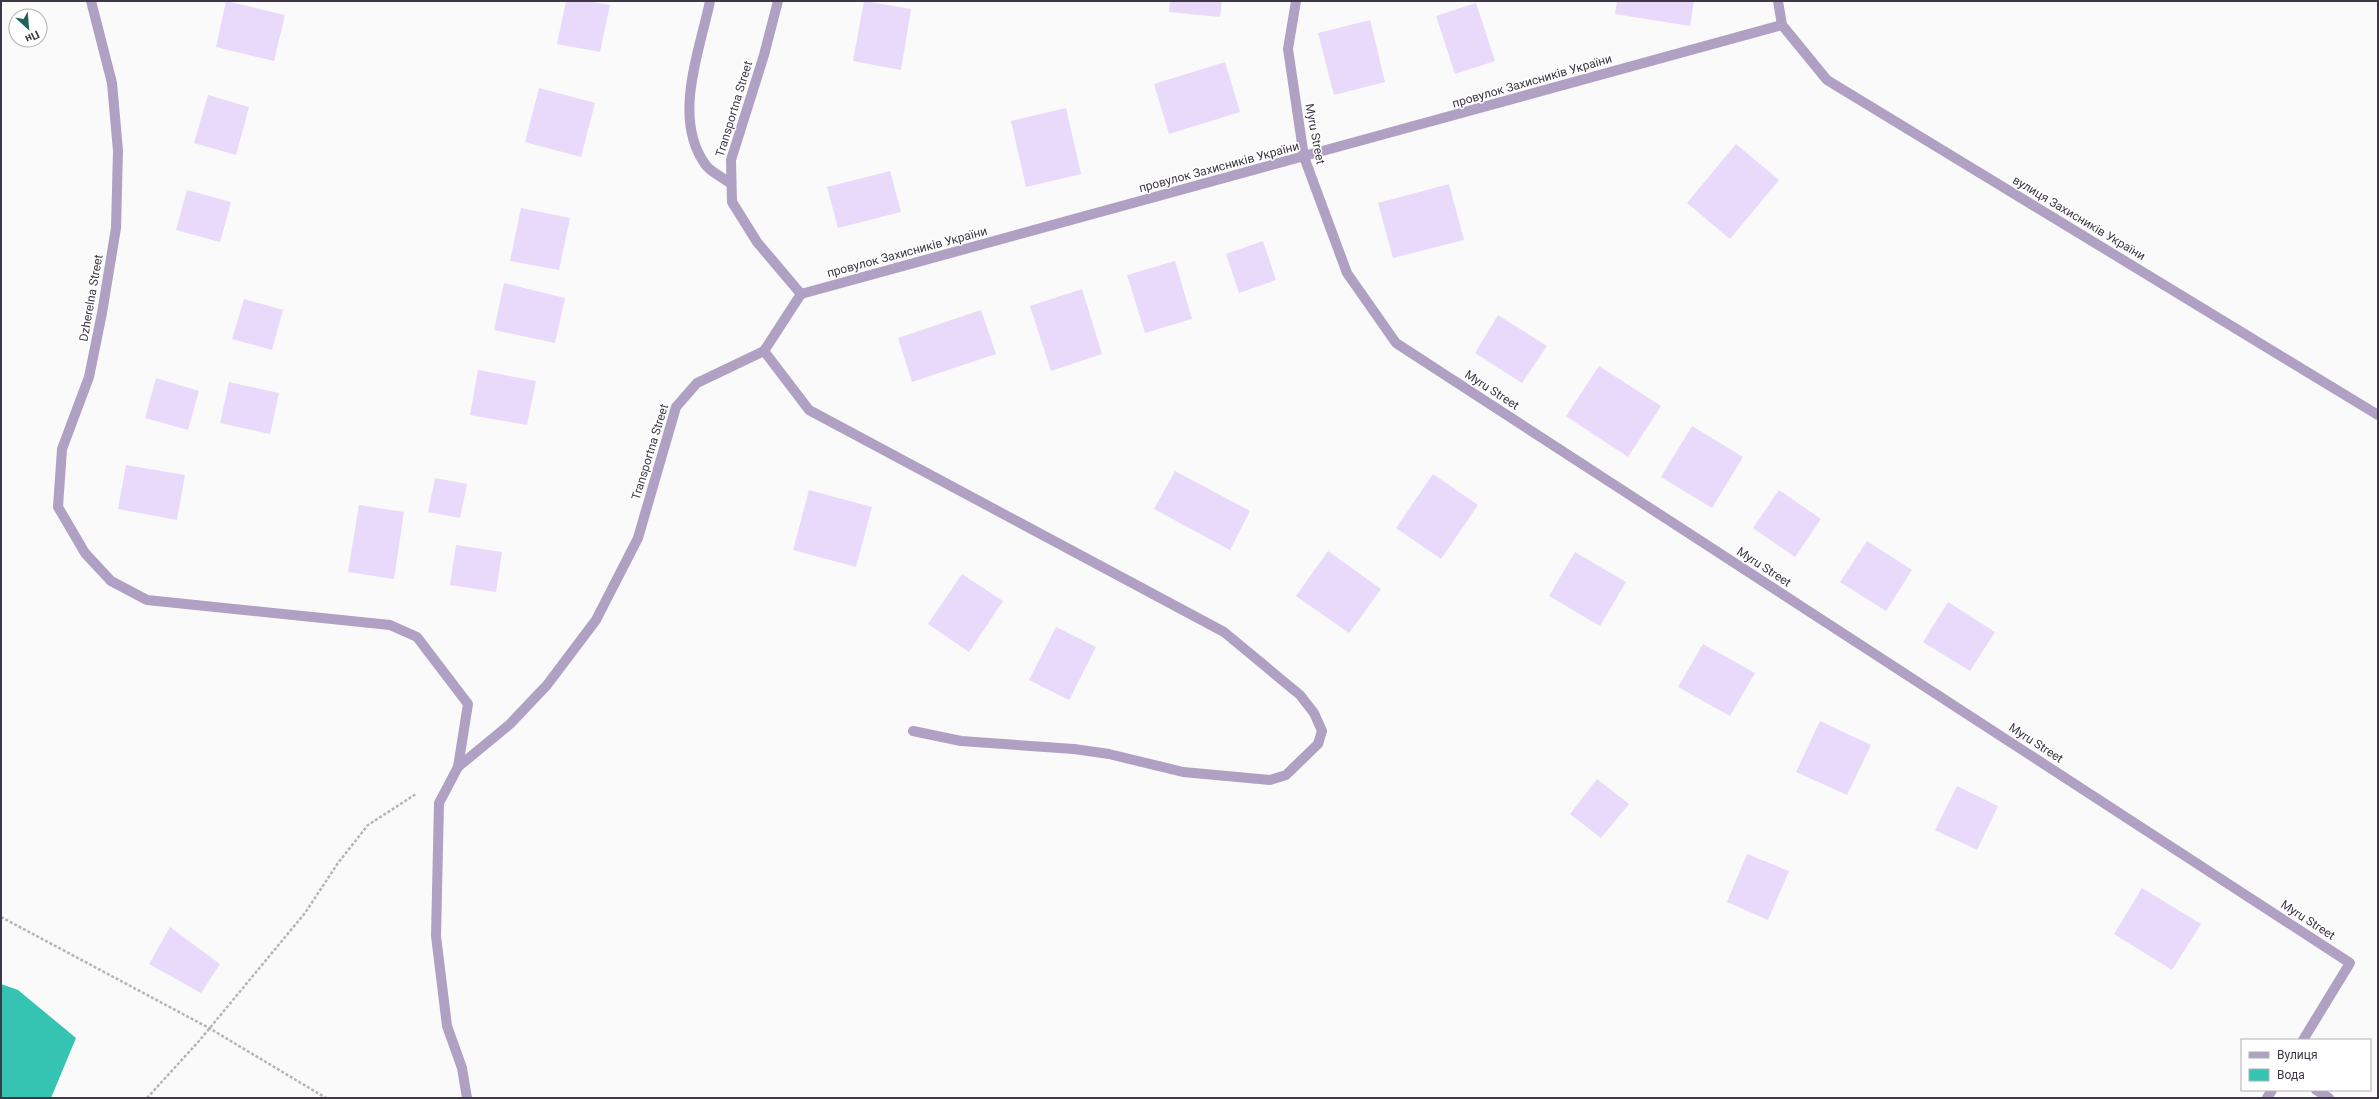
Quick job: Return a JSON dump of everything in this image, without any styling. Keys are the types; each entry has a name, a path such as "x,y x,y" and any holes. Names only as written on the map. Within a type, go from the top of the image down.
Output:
{"street":[{"name":"Dzherelna Street","path":"91,1 112,84 118,151 116,228 102,313 89,377 62,449 58,507 85,553 111,581 147,600 390,624 416,637 468,704 458,767"},
{"path":"710,1 688,95 693,138 705,164 732,184"},
{"name":"Transportna Street","path":"778,1 764,55 731,160 732,202 757,242 801,294"},
{"name":"Myru Street","path":"1296,1 1288,49 1304,157 1347,273 1396,343 2350,963 2304,1039"},
{"path":"1778,1 1782,25"},
{"name":"провулок Захисників України","path":"801,294 1782,25"},
{"name":"вулиця Захисників України","path":"1782,25 1827,80 2378,415"},
{"path":"801,294 764,351 809,410 1224,632 1300,695 1314,713 1322,731 1318,744 1286,775 1270,780 1183,772 1109,754 1074,749 968,742 913,731"},
{"name":"Transportna Street","path":"458,767 510,724 547,685 596,620 638,538 676,407 697,383 764,351"},
{"path":"458,767 439,804 436,936 446,1026 462,1068 467,1098"},
{"path":"2318,1091 2329,1098"}],"path":[{"path":"147,1098 209,1028 305,913 338,863 368,825 419,792"},
{"path":"1,917 209,1028 326,1098"}],"water":[{"path":"1,984 18,990 76,1038 51,1098 1,1098"}],"building":[{"path":"226,1 285,15 274,61 216,47"},
{"path":"566,1 588,1 610,5 600,52 557,44"},
{"path":"864,1 911,9 901,70 853,61"},
{"path":"1170,1 1222,1 1220,17 1169,12"},
{"path":"1617,1 1694,1 1690,26 1615,14"},
{"path":"1476,3 1495,61 1455,74 1436,16"},
{"path":"1370,20 1385,82 1334,95 1318,33"},
{"path":"1225,62 1240,112 1169,134 1154,84"},
{"path":"539,88 595,103 581,157 525,142"},
{"path":"208,95 249,107 236,155 194,143"},
{"path":"1066,108 1081,174 1026,187 1011,121"},
{"path":"1736,144 1779,180 1730,239 1687,203"},
{"path":"890,171 901,212 838,228 827,187"},
{"path":"1449,184 1464,240 1393,258 1378,203"},
{"path":"187,190 231,202 220,242 176,230"},
{"path":"521,208 570,218 559,270 510,261"},
{"path":"1263,241 1276,280 1239,293 1226,254"},
{"path":"1175,261 1192,319 1145,333 1127,275"},
{"path":"504,283 565,298 555,343 494,330"},
{"path":"1082,289 1102,354 1051,371 1030,306"},
{"path":"244,299 283,310 272,350 232,339"},
{"path":"981,310 996,354 912,382 898,338"},
{"path":"1498,315 1547,346 1522,383 1475,353"},
{"path":"1599,366 1661,406 1628,457 1566,416"},
{"path":"478,370 536,381 527,425 470,415"},
{"path":"156,378 199,391 188,430 145,418"},
{"path":"229,382 279,393 270,434 220,423"},
{"path":"1692,426 1743,457 1712,508 1661,477"},
{"path":"126,465 185,475 177,520 118,509"},
{"path":"1175,471 1250,511 1230,550 1154,509"},
{"path":"1433,474 1478,505 1441,559 1396,528"},
{"path":"435,478 467,484 460,518 428,512"},
{"path":"809,490 872,507 856,567 793,550"},
{"path":"1779,490 1821,519 1795,557 1753,528"},
{"path":"359,505 404,512 394,579 348,572"},
{"path":"1867,541 1912,570 1886,611 1840,582"},
{"path":"456,545 502,552 496,592 450,585"},
{"path":"1328,551 1381,589 1349,633 1296,596"},
{"path":"1575,552 1626,582 1600,626 1549,596"},
{"path":"962,574 1003,601 969,652 928,624"},
{"path":"1948,602 1995,632 1970,671 1923,642"},
{"path":"1056,627 1096,647 1069,700 1029,680"},
{"path":"1703,644 1755,673 1730,716 1678,687"},
{"path":"1820,721 1871,745 1847,795 1796,772"},
{"path":"1597,779 1629,804 1601,838 1570,814"},
{"path":"1957,786 1998,806 1977,850 1935,830"},
{"path":"1747,854 1789,871 1768,920 1727,902"},
{"path":"2142,888 2201,924 2172,970 2114,934"},
{"path":"170,927 220,964 201,993 149,964"}]}
